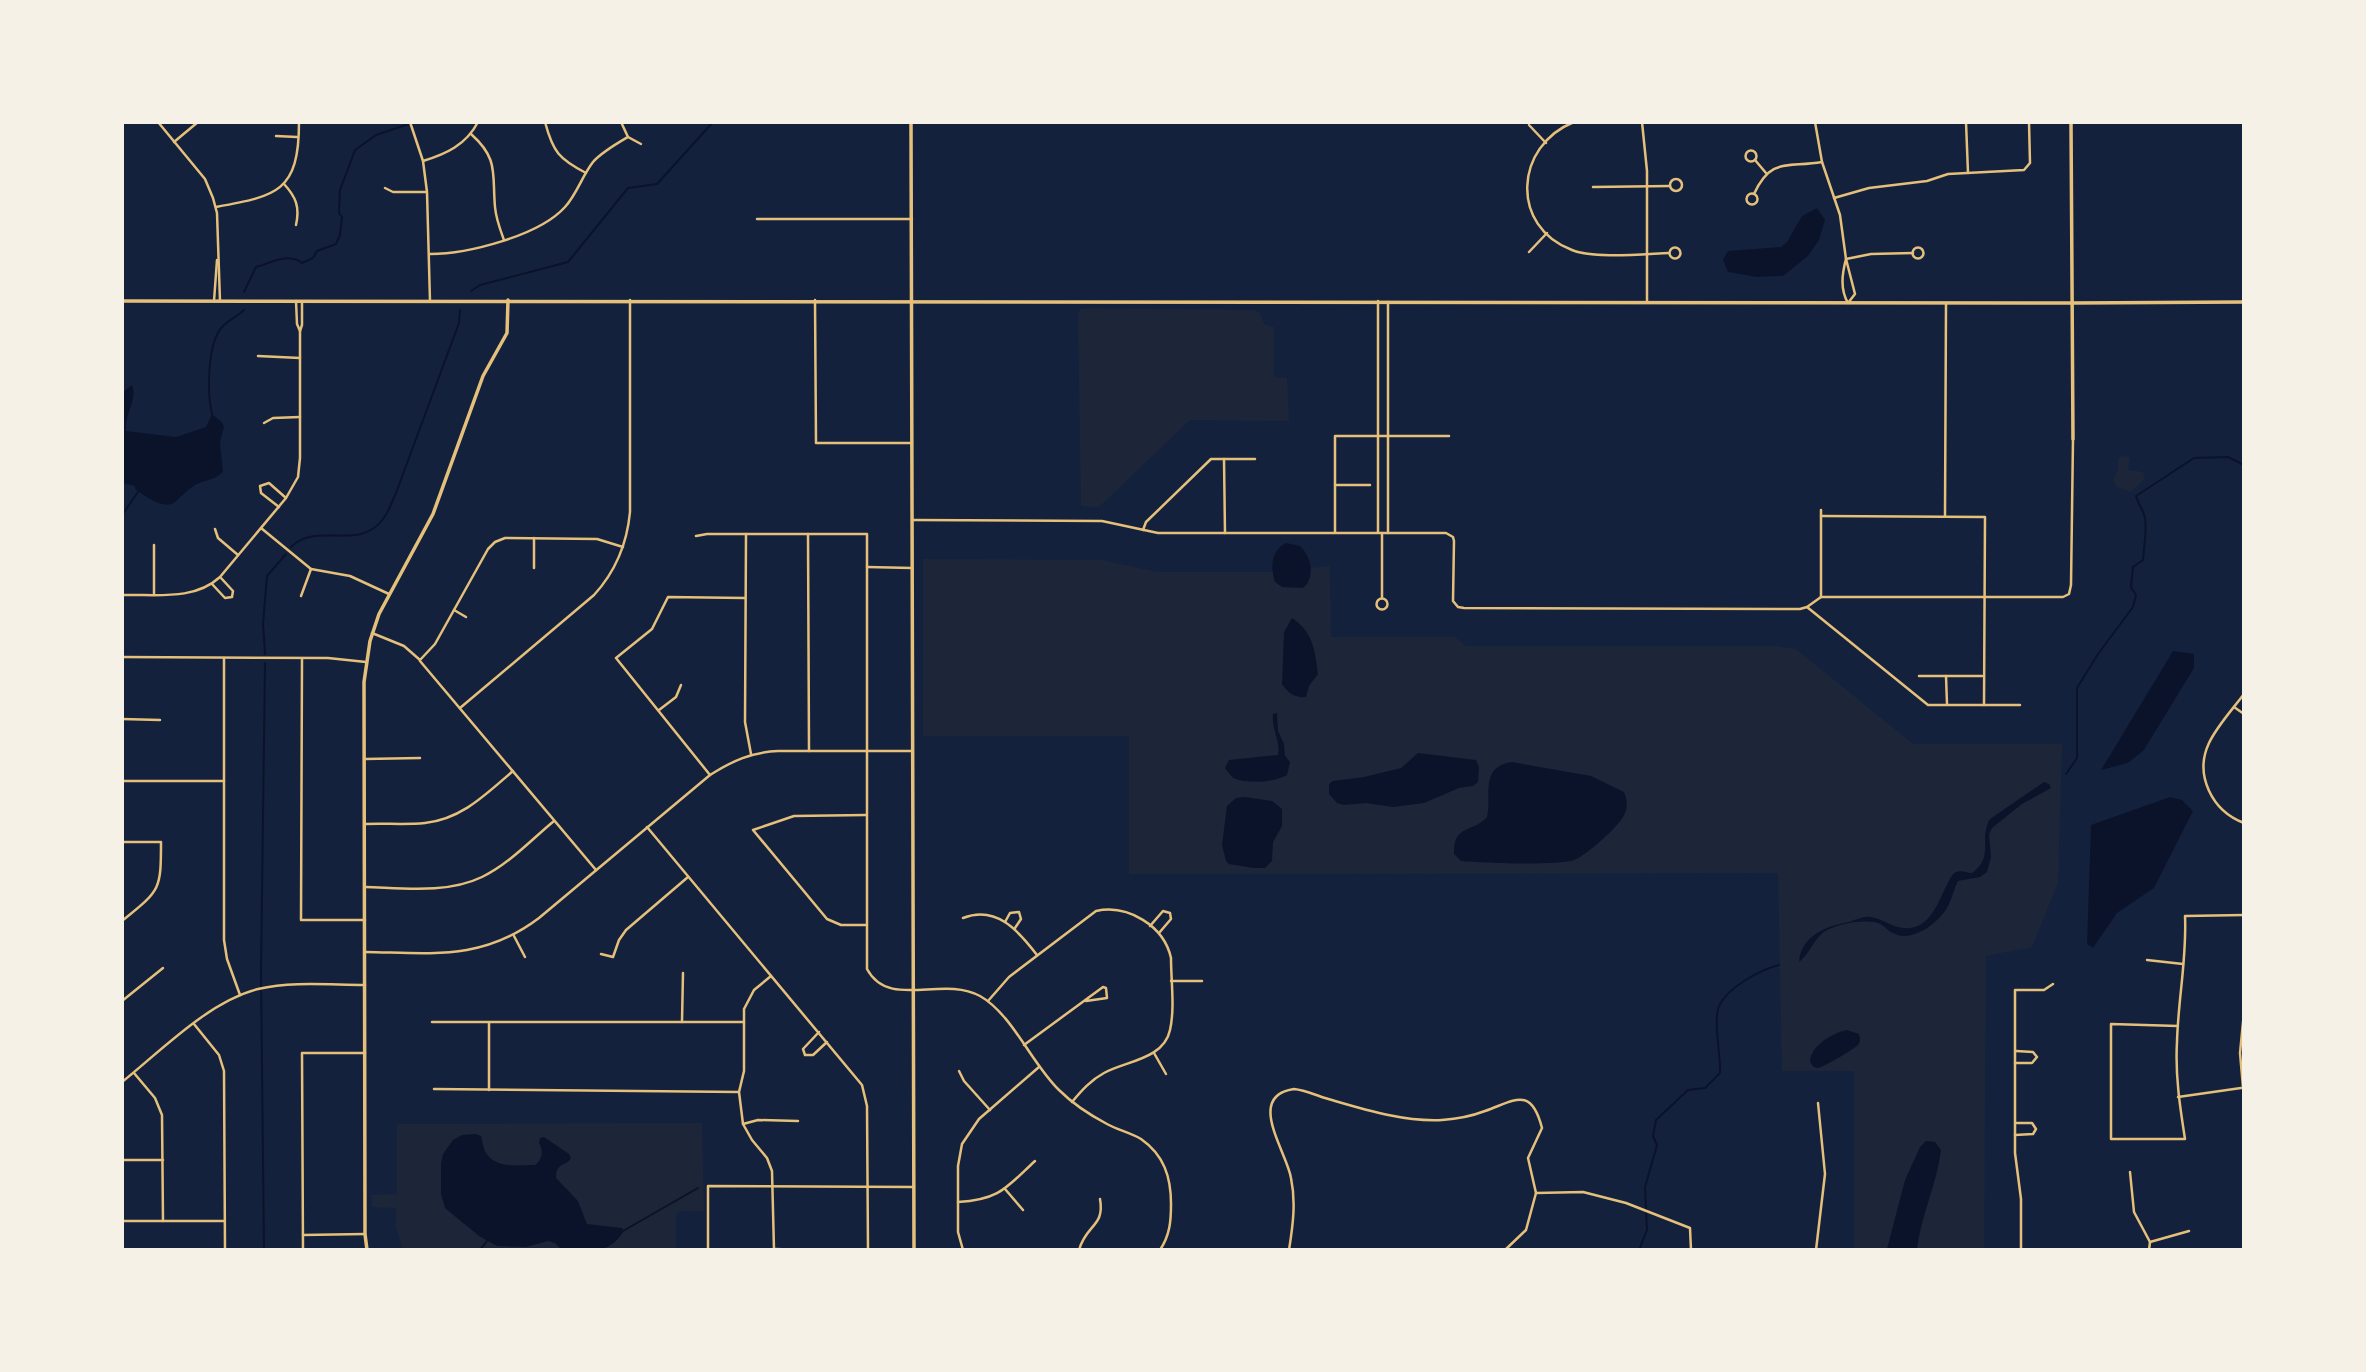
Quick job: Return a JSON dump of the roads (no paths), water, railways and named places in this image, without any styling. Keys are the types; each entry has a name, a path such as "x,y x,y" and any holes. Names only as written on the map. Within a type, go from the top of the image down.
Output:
{"main road":[{"path":"911,122 914,1250"},
{"path":"2071,122 2073,439"},
{"path":"367,1250 366,662 372,633 433,514 484,376 507,333 508,300"},
{"path":"122,301 2244,302"}],"street":[{"path":"158,122 205,179 216,207 217,256 214,278 217,301"},
{"path":"174,142 198,122"},
{"path":"216,207 262,198 284,184 294,167 299,122"},
{"path":"410,122 423,161 427,192 430,301"},
{"path":"423,161 451,150 471,134 478,122"},
{"path":"545,122 555,151 562,159 586,173"},
{"path":"621,122 628,137 640,144"},
{"path":"1574,122 1562,128 1546,143 1530,164 1527,188 1531,210 1547,233 1564,246 1581,253 1669,254"},
{"path":"1642,122 1647,187 1647,302"},
{"path":"1864,122 1876,122"},
{"path":"1966,122 1968,173"},
{"path":"1834,198 1878,186 1915,183 1948,174 2019,172 2030,163 2029,122"},
{"path":"1817,123 1822,162 1840,215 1854,294 1848,303"},
{"path":"1529,125 1546,143"},
{"path":"471,134 487,150 493,163 495,208 504,240"},
{"path":"276,136 299,137"},
{"path":"430,254 473,250 539,225 560,212 602,154 628,137"},
{"path":"1755,160 1766,173"},
{"path":"1754,194 1766,173 1780,166 1822,162"},
{"path":"284,184 296,201 299,212 296,225"},
{"path":"1593,187 1670,186"},
{"path":"385,188 394,192 427,192"},
{"path":"757,219 912,219"},
{"path":"1529,252 1547,233"},
{"path":"1846,259 1871,254 1913,253"},
{"path":"1846,259 1842,273 1843,291 1848,303"},
{"path":"460,708 588,601 611,575 623,547 630,512 630,300"},
{"path":"815,300 816,443 912,443"},
{"path":"296,301 300,331"},
{"path":"122,594 194,593 212,584 279,507 296,483 300,468 302,301"},
{"path":"1378,301 1382,598"},
{"path":"1388,301 1388,533"},
{"path":"1945,517 1946,303"},
{"path":"258,356 300,358"},
{"path":"264,423 273,418 300,417"},
{"path":"1335,533 1335,436 1449,436"},
{"path":"912,520 1101,521 1158,533 1446,533 1453,537 1453,601 1458,607 1464,608 1800,609 1821,597 2059,598 2068,594 2071,585 2073,439"},
{"path":"1143,530 1146,522 1211,459 1255,459"},
{"path":"1224,459 1225,533"},
{"path":"279,507 261,493 260,486 268,483 286,498"},
{"path":"1335,485 1370,485"},
{"path":"1821,510 1821,597"},
{"path":"1821,516 1984,517 1984,705"},
{"path":"261,528 312,569 350,576 390,594"},
{"path":"215,529 218,538 238,555"},
{"path":"746,534 745,722 751,754"},
{"path":"808,534 809,751"},
{"path":"696,536 867,534 866,965 870,974 887,988 958,989 972,992 988,1001 1057,1089 1072,1102 1109,1125 1140,1139 1159,1155 1170,1179 1171,1196 1169,1233 1160,1250"},
{"path":"419,660 435,644 488,549 505,538 597,539 623,547"},
{"path":"534,538 534,568"},
{"path":"154,545 154,594"},
{"path":"867,568 912,568"},
{"path":"301,596 312,569"},
{"path":"212,584 226,598 232,597 232,590 220,577"},
{"path":"710,775 616,658 652,629 668,597 745,598"},
{"path":"1807,607 1924,702 1935,706 2020,705"},
{"path":"454,610 466,617"},
{"path":"372,633 404,646 419,660 596,870"},
{"path":"122,657 366,662"},
{"path":"224,658 224,940 227,959 240,995"},
{"path":"302,659 301,920 365,920"},
{"path":"1919,676 1984,676"},
{"path":"1946,676 1947,706"},
{"path":"659,710 676,697 681,685"},
{"path":"2244,694 2209,743 2204,765 2208,789 2214,800 2226,814 2244,823"},
{"path":"2234,707 2244,714"},
{"path":"122,719 160,720"},
{"path":"365,952 463,951 489,946 514,936 710,775 751,754 778,751 913,751"},
{"path":"365,758 420,758"},
{"path":"365,824 417,824 450,817 479,801 513,771"},
{"path":"122,780 224,781"},
{"path":"866,816 794,816 753,830 827,919 841,925 866,925"},
{"path":"365,887 444,887 477,880 496,869 555,820"},
{"path":"647,827 862,1085 866,1097 868,1250"},
{"path":"122,842 161,842 161,875 158,888 152,897 122,921"},
{"path":"601,954 613,957 626,930 688,877"},
{"path":"988,1001 1009,977 1096,911 1123,910 1133,913 1159,933 1170,954 1171,981 1170,1029 1162,1045 1154,1053 1101,1074 1086,1085 1072,1102"},
{"path":"1150,926 1163,911 1170,913 1171,919 1159,933"},
{"path":"1005,922 1010,914 1019,912 1021,919 1016,928"},
{"path":"963,918 975,913 989,914 1016,928 1037,955"},
{"path":"2178,1026 2111,1024 2111,1139 2185,1139 2178,1097 2178,1026 2185,916 2244,915"},
{"path":"514,936 525,957"},
{"path":"2147,960 2183,964"},
{"path":"122,1002 163,968"},
{"path":"682,1022 683,973"},
{"path":"772,976 749,996 744,1009 744,1071 739,1092 743,1124 767,1158 772,1171 774,1249 807,1250"},
{"path":"1171,981 1202,981"},
{"path":"2021,1250 2021,1199 2015,1163 2015,990 2044,990 2053,984"},
{"path":"122,1082 218,1006 240,995 291,985 365,985"},
{"path":"1024,1045 1103,987 1106,988 1107,998 1104,1000 1086,1000"},
{"path":"2244,1012 2240,1053 2244,1099"},
{"path":"432,1022 744,1022"},
{"path":"489,1022 489,1090"},
{"path":"194,1024 219,1055 224,1071 225,1250"},
{"path":"819,1032 803,1049 804,1055 813,1055 828,1042"},
{"path":"2015,1051 2033,1052 2037,1057 2032,1063 2015,1063"},
{"path":"303,1250 302,1053 365,1053"},
{"path":"1154,1053 1166,1074"},
{"path":"963,1250 958,1232 957,1166 962,1144 973,1126 1040,1067"},
{"path":"960,1071 964,1082 990,1110"},
{"path":"134,1073 155,1098 164,1124 163,1221"},
{"path":"2178,1097 2242,1088"},
{"path":"434,1089 739,1092"},
{"path":"1289,1250 1294,1212 1292,1181 1287,1159 1270,1119 1272,1105 1278,1096 1289,1090 1302,1090 1382,1112 1427,1120 1473,1114 1513,1100 1527,1102 1535,1108 1542,1128 1528,1158 1536,1193 1526,1230 1505,1250"},
{"path":"1816,1250 1825,1174 1818,1103"},
{"path":"743,1124 758,1120 798,1121"},
{"path":"2015,1123 2032,1123 2036,1129 2033,1134 2015,1135"},
{"path":"122,1160 163,1160"},
{"path":"958,1202 987,1199 1005,1189 1034,1161"},
{"path":"2130,1172 2134,1212 2150,1242 2149,1250"},
{"path":"708,1250 708,1186 914,1186"},
{"path":"1005,1189 1023,1210"},
{"path":"1536,1193 1583,1192 1626,1203 1690,1228 1691,1250"},
{"path":"1079,1250 1083,1238 1100,1220 1100,1199"},
{"path":"122,1221 225,1221"},
{"path":"2150,1242 2189,1231"},
{"path":"303,1235 365,1234"}],"waterway":[{"path":"244,292 256,267 285,258 302,263 313,258 317,251 336,244 342,217 339,213 340,190 355,150 376,135 415,122"},
{"path":"471,291 480,285 568,262 628,188 657,184 713,122"},
{"path":"212,414 209,382 213,345 222,327 244,310"},
{"path":"291,547 313,536 362,534 373,529 385,516 459,323 460,310"},
{"path":"2066,774 2077,758 2077,688 2133,607 2136,595 2131,587 2133,567 2143,560 2146,528 2136,496 2194,458 2228,457 2244,465"},
{"path":"122,515 138,492"},
{"path":"265,654 263,624 267,576 286,554"},
{"path":"264,1250 261,972 265,663"},
{"path":"1639,1250 1647,1230 1645,1187 1657,1145 1653,1136 1656,1120 1688,1090 1705,1088 1720,1073 1717,1012 1723,999 1745,980 1779,965"},
{"path":"623,1231 698,1188"},
{"path":"480,1250 487,1241"}]}
